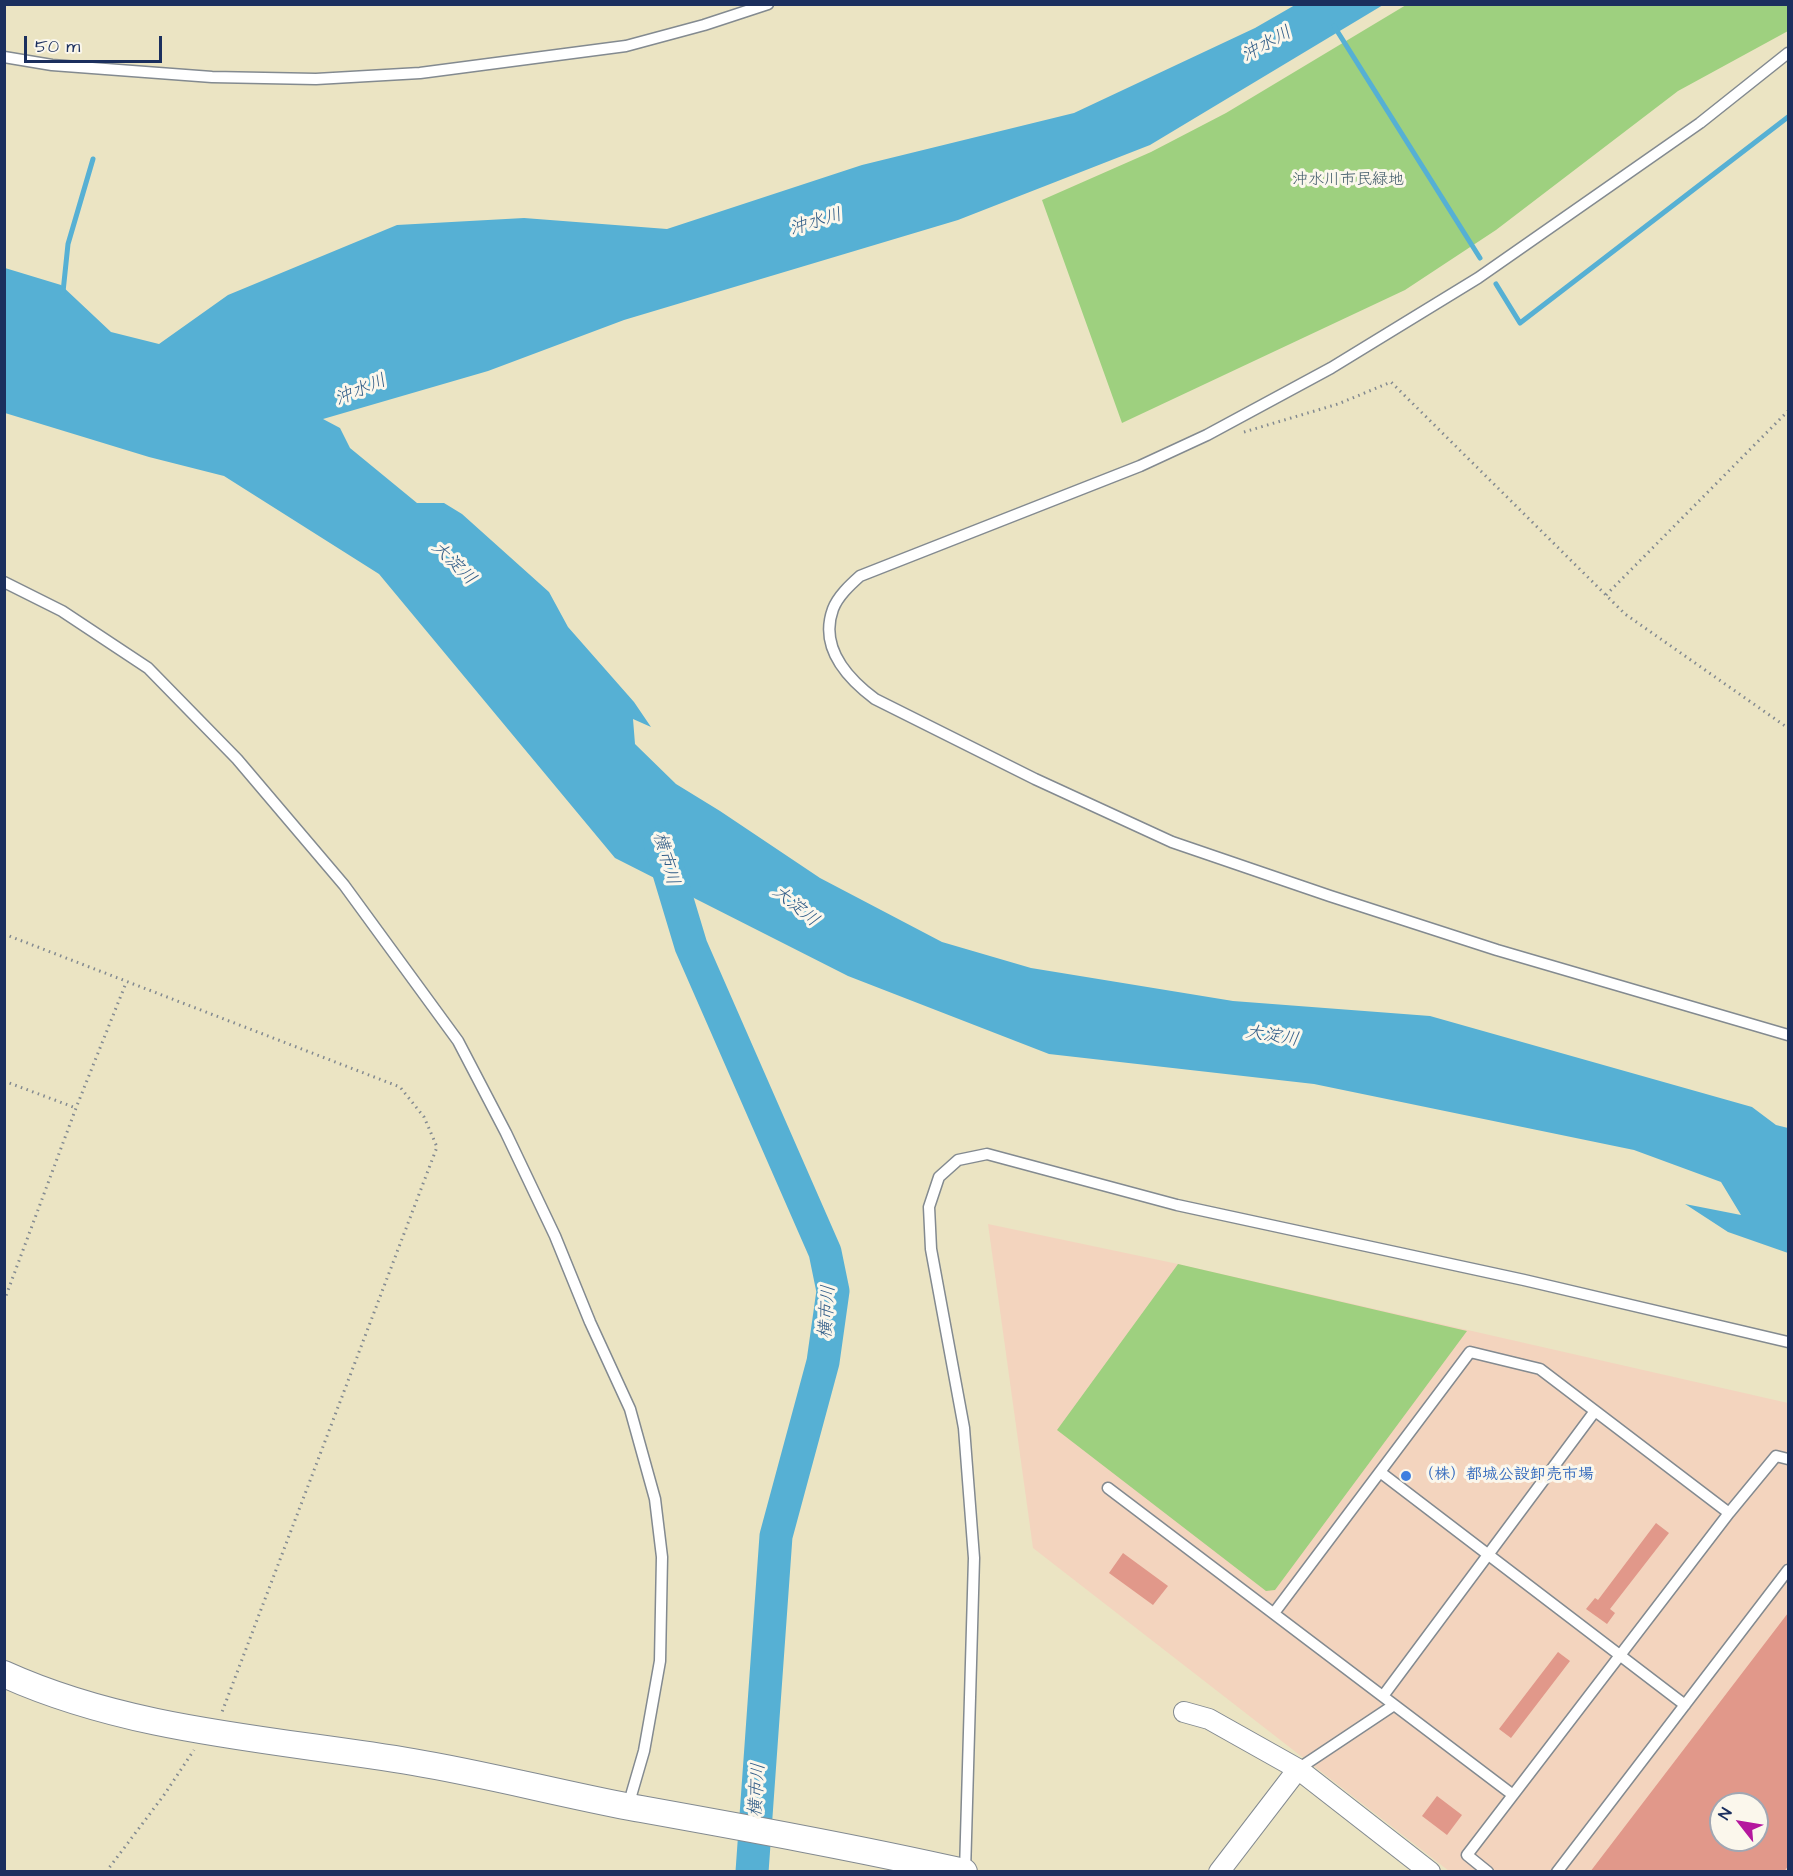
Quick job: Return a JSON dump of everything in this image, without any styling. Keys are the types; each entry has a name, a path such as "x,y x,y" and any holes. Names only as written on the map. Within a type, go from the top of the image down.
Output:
{"street":[{"path":"4,1674 41,1690 128,1715 211,1732 332,1748 431,1765 964,1872"},
{"path":"1184,1712 1209,1719 1298,1768 1430,1872"},
{"path":"1219,1872 1298,1768"}],"lane":[{"path":"4,57 51,65 212,77 316,79 420,74 626,46 704,25 768,4"},
{"path":"1788,53 1700,123 1478,278 1330,368 1207,435 1140,466 860,576 833,608 829,629 831,646 839,663 855,684 875,699 1035,779 1172,842 1497,950 1788,1035"},
{"path":"4,582 62,611 148,668 237,759 344,885 458,1041 506,1133 555,1236 590,1322 630,1409 655,1499 662,1557 660,1661 644,1751 637,1808"},
{"path":"964,1872 974,1558 964,1428 931,1249 929,1207 939,1177 958,1160 987,1154 1177,1205 1524,1280 1788,1342"},
{"path":"1274,1613 1470,1352 1540,1370 1730,1513"},
{"path":"1383,1696 1595,1411"},
{"path":"1488,1872 1467,1855 1776,1456 1788,1459"},
{"path":"1380,1472 1685,1705"},
{"path":"1108,1488 1513,1795"},
{"path":"1557,1872 1788,1570"},
{"path":"1298,1768 1394,1705"}],"path":[{"path":"1207,435 1228,436 1258,429 1338,404 1391,382 1626,614 1788,728"},
{"path":"1605,595 1788,411"},
{"path":"4,934 400,1087 424,1117 436,1148 211,1732 106,1872"},
{"path":"4,1301 76,1108 126,983"},
{"path":"4,1081 76,1108"}],"shaded area":[{"name":"（株）都城公設卸売市場","path":"988,1224 1178,1264 1788,1403 1788,1871 1449,1871 1033,1548"}],"green space":[{"name":"沖水川市民緑地","path":"1406,5 1788,5 1788,31 1678,91 1496,230 1405,290 1122,423 1042,200 1151,152 1226,113"},
{"path":"1178,1264 1467,1331 1275,1590 1266,1591 1057,1430"}],"water":[{"path":"1295,5 1383,5 1150,145 958,220 624,320 488,371 323,419 340,428 350,448 417,503 444,503 462,514 549,592 568,627 634,702 651,727 633,719 635,744 676,784 820,878 942,942 1031,968 1233,1001 1430,1016 1752,1107 1776,1125 1788,1128 1788,1253 1728,1232 1685,1204 1741,1215 1721,1182 1634,1150 1314,1084 1049,1054 848,976 615,858 379,574 224,476 149,457 5,413 5,268 61,285 111,332 159,344 228,295 397,225 524,218 667,229 862,165 1074,113 1255,28"}],"building":[{"path":"1656,1523 1669,1533 1610,1609 1615,1613 1607,1624 1586,1609 1595,1598 1598,1600"},
{"path":"1123,1553 1168,1586 1153,1605 1109,1573"},
{"path":"1788,1613 1788,1866 1784,1872 1590,1872"},
{"path":"1558,1652 1570,1661 1511,1738 1499,1729"},
{"path":"1437,1796 1462,1815 1447,1835 1422,1816"}],"waterway":[{"path":"1334,26 1480,258"},
{"path":"1496,284 1520,323 1788,117"},
{"path":"63,292 68,244 93,159"},
{"name":"横市川","path":"660,843 691,946 825,1252 833,1291 823,1362 776,1536 752,1872"}],"place":[{"name":"（株）都城公設卸売市場","path":"1406,1476"}],"water label":[{"name":"沖水川","path":"1267,45"},
{"name":"沖水川","path":"816,223"},
{"name":"沖水川","path":"361,391"},
{"name":"大淀川","path":"453,564"},
{"name":"大淀川","path":"795,907"},
{"name":"大淀川","path":"1272,1037"}]}
